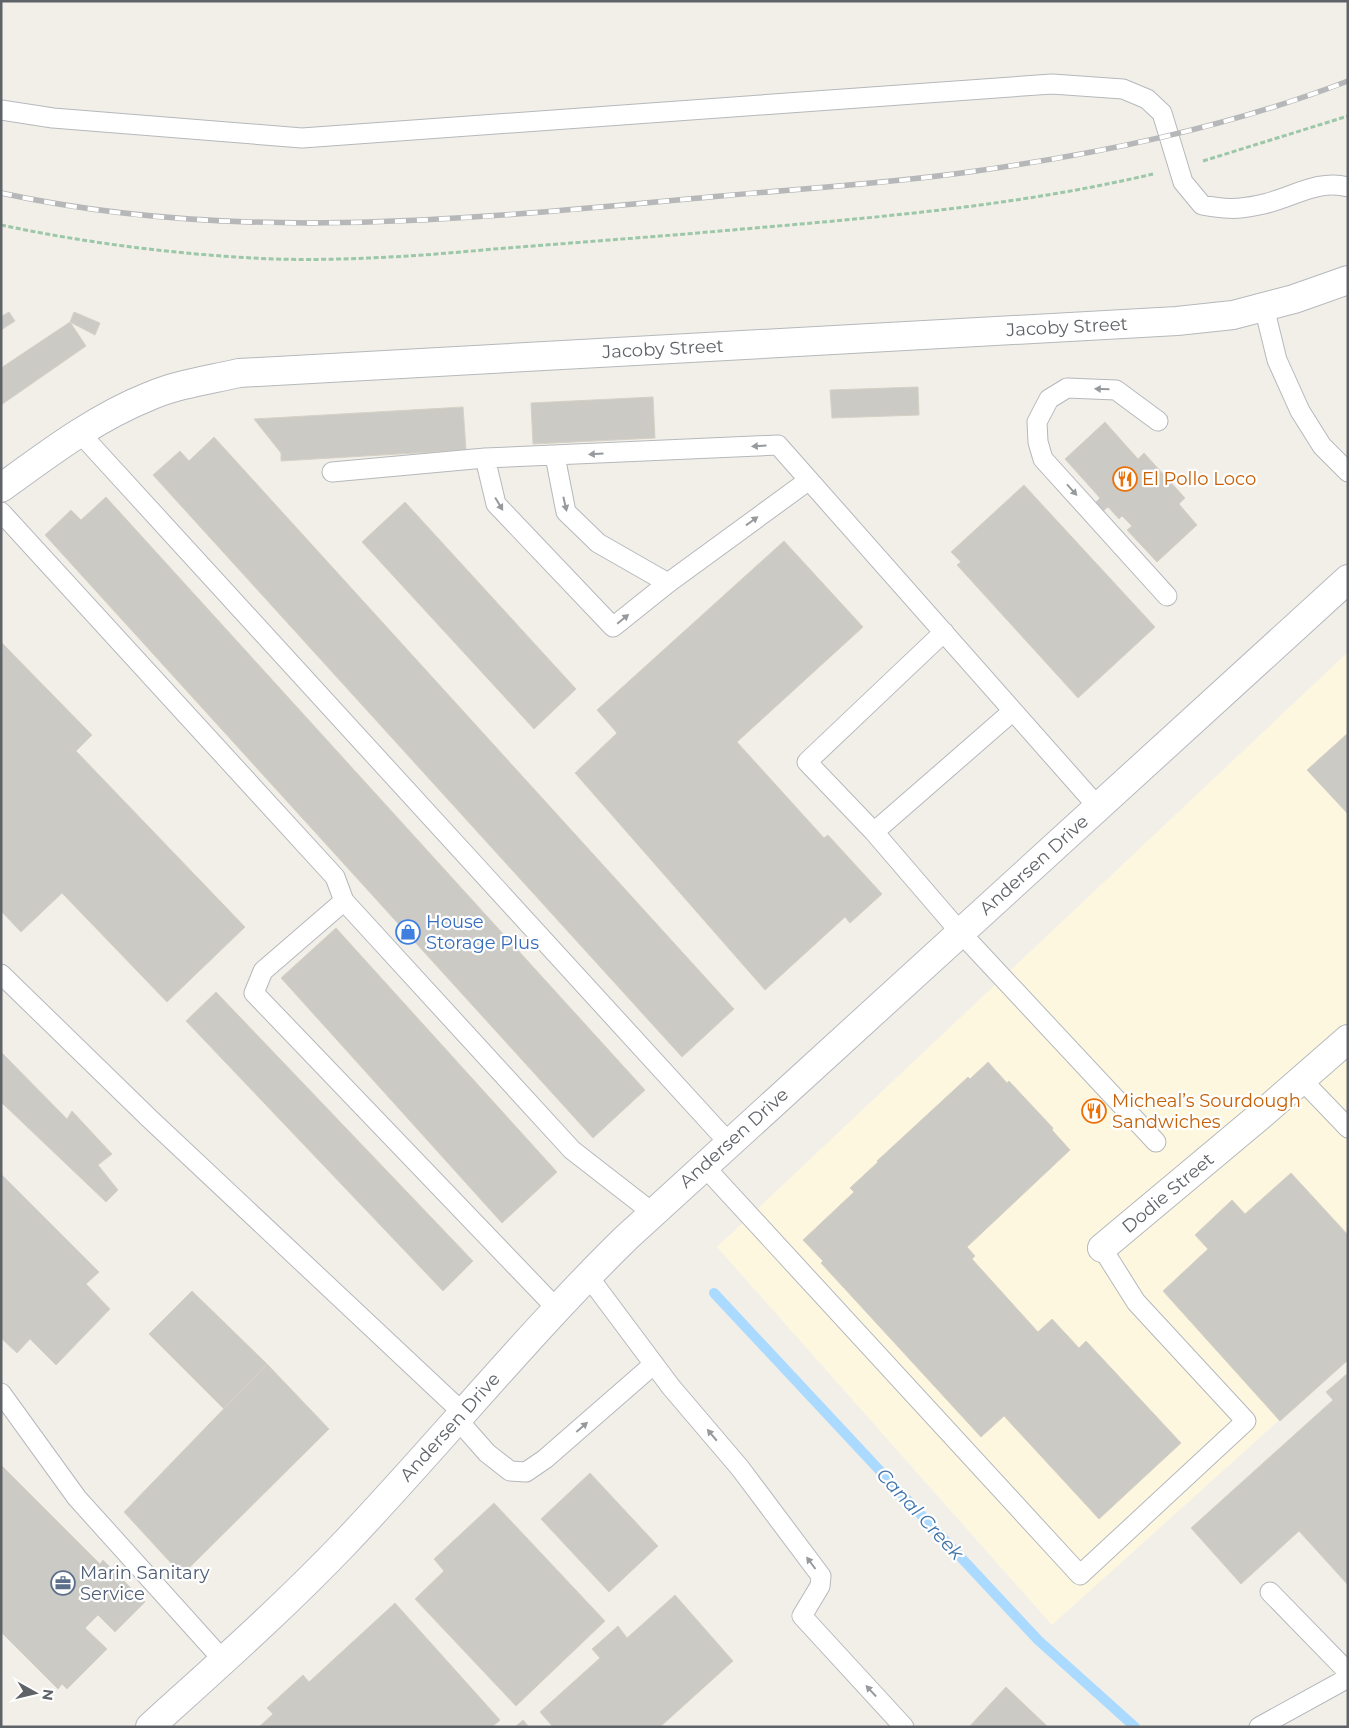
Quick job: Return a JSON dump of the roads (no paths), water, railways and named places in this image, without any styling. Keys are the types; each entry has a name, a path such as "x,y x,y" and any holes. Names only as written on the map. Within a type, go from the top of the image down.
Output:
{"street":[{"name":"Jacoby Street","path":"1,488 79,432 107,415 152,395 193,383 239,373 1177,321 1234,315 1294,299 1348,280"},
{"name":"Andersen Drive","path":"150,1727 224,1660 344,1544 557,1309 653,1213 1348,579"},
{"name":"Dodie Street","path":"1102,1248 1348,1039"}],"lane":[{"path":"1,110 53,118 302,138 1052,84 1123,89 1147,99 1162,113 1177,168 1183,182 1202,206 1226,210 1260,205 1322,186 1338,184 1348,187"},
{"path":"1264,307 1277,360 1300,411 1322,446 1348,472"},
{"path":"1158,420 1116,390 1067,388 1049,399 1037,422 1038,442 1044,458 1167,596"},
{"path":"79,432 729,1143"},
{"path":"332,472 485,458 778,445 1098,807"},
{"path":"555,456 566,512 598,543 668,583"},
{"path":"485,458 496,504 613,627 668,583 809,480"},
{"path":"1,512 335,877 344,901 572,1150 653,1213"},
{"path":"944,632 808,762 874,832 960,932 1156,1142"},
{"path":"874,832 1013,711"},
{"path":"344,901 263,970 254,993 557,1309"},
{"path":"1,974 460,1416 487,1453 510,1471 526,1472 545,1458 654,1364"},
{"path":"1302,1080 1348,1128"},
{"path":"704,1166 1080,1575 1246,1421 1136,1302 1102,1248"},
{"path":"588,1276 671,1387 740,1468 821,1576 820,1586 802,1616 904,1727"},
{"path":"1,1393 77,1498 224,1660"},
{"path":"1270,1592 1348,1672"},
{"path":"1259,1727 1348,1678"}],"waterway":[{"name":"Canal Creek","path":"714,1293 1038,1640 1135,1727"}],"railway":[{"path":"1,193 89,209 177,218 266,222 355,222 533,213 872,183 1017,165 1113,148 1208,126 1302,98 1348,81"}],"place":[{"name":"El Pollo Loco","path":"1125,479"},
{"name":"House Storage Plus","path":"408,932"},
{"name":"Micheal’s Sourdough Sandwiches","path":"1094,1111"},
{"name":"Marin Sanitary Service","path":"63,1583"}]}
